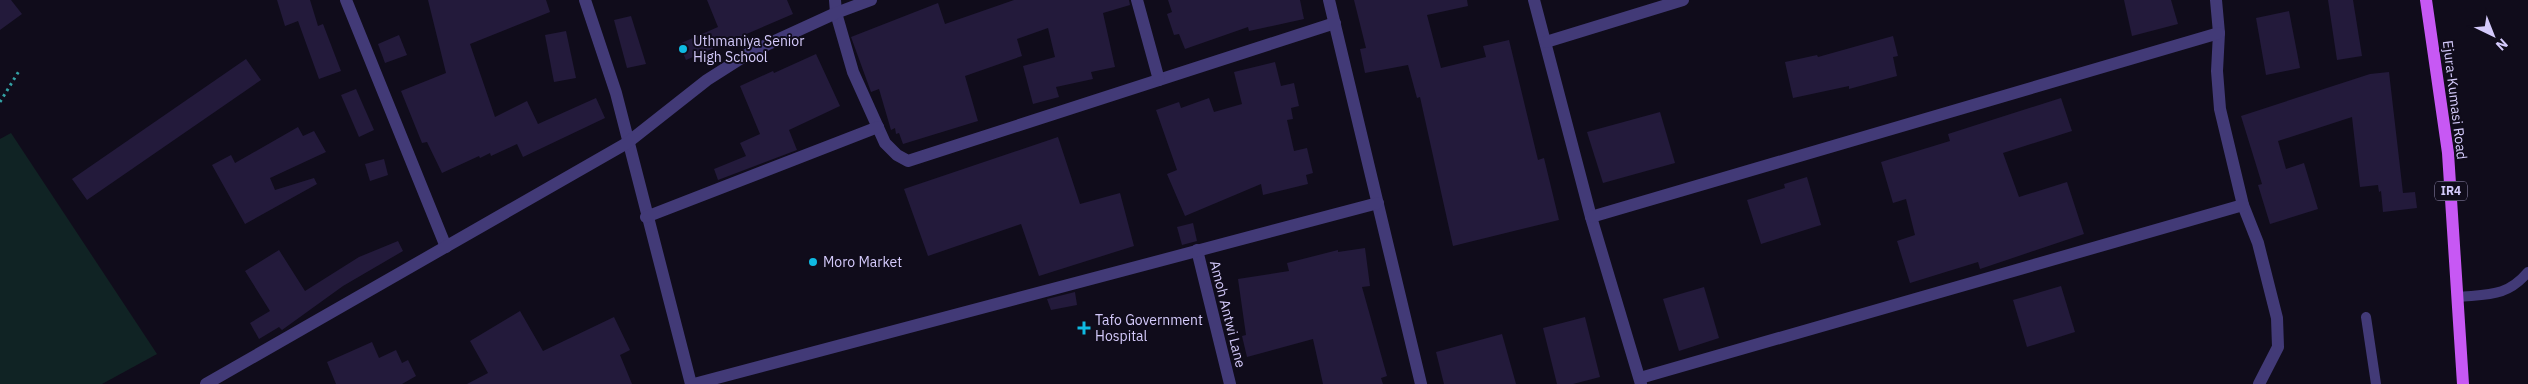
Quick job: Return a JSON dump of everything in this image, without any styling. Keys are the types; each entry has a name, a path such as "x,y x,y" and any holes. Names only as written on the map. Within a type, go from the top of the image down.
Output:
{"main road":[{"name":"Ejura-Kumasi Road","path":"2426,0 2448,153 2463,384"}],"street":[{"path":"346,0 446,247"},
{"path":"585,0 616,93 646,217 692,384 1378,202"},
{"path":"835,0 836,13 853,72 885,143 897,155 908,161 1335,23"},
{"path":"206,384 627,143 707,80 751,52 836,13 872,0"},
{"path":"1137,0 1159,80"},
{"path":"1329,0 1421,384"},
{"path":"1534,0 1592,217 1640,381 2243,205"},
{"path":"1546,42 1683,0"},
{"path":"2216,0 2219,33 2217,71 2220,108 2243,205 2258,243 2277,318 2278,347 2259,384"},
{"path":"1592,217 2219,33"},
{"path":"646,217 878,127"},
{"name":"Amoh Antwi Lane","path":"1197,250 1230,384"}],"lane":[{"path":"2458,297 2501,293 2517,285 2528,272"},
{"path":"2366,318 2376,384"}],"path":[{"path":"0,102 20,71"}],"green space":[{"path":"11,133 157,354 102,384 0,384 0,139"}],"building":[{"path":"0,0 11,0 22,14 0,30"},
{"path":"277,0 310,0 318,26 323,24 341,71 319,79 298,21 285,26"},
{"path":"428,0 546,0 550,12 470,44 495,117 527,101 538,124 596,98 605,118 523,157 517,144 491,156 490,153 480,158 479,156 442,173 427,142 422,143 401,91 446,73"},
{"path":"707,0 787,0 793,14 686,60 679,44 718,27"},
{"path":"1014,0 1129,0 1130,5 1103,13 1115,67 1091,72 1093,79 1056,87 1059,97 1033,104 1023,66 1055,57 1048,28 1017,39 1022,56 965,76 978,121 903,144 899,133 896,134 895,128 891,130 879,89 871,92 851,37 938,3 945,24"},
{"path":"1168,0 1300,0 1304,19 1249,31 1248,27 1185,49 1179,34 1174,35 1167,14 1172,12"},
{"path":"1354,0 1467,0 1468,6 1427,15 1441,68 1486,57 1483,46 1509,40 1538,160 1544,158 1559,220 1453,246 1420,97 1417,98 1408,65 1365,73 1360,49 1366,48"},
{"path":"2124,0 2171,0 2178,24 2132,36"},
{"path":"2328,0 2353,0 2362,56 2337,60"},
{"path":"2289,11 2300,68 2266,75 2256,18"},
{"path":"631,16 646,64 627,68 614,20"},
{"path":"566,31 576,78 554,82 545,35"},
{"path":"399,35 407,55 385,63 378,44"},
{"path":"1893,36 1898,56 1893,57 1897,76 1849,89 1849,86 1793,98 1785,62 1817,55 1818,57"},
{"path":"816,54 840,106 789,130 797,150 718,180 714,169 746,156 740,143 760,134 740,86"},
{"path":"246,59 261,80 87,200 72,179"},
{"path":"1275,62 1281,86 1294,83 1299,106 1291,108 1293,119 1287,120 1294,151 1307,148 1313,173 1306,175 1308,184 1263,195 1261,184 1185,216 1167,174 1177,170 1156,110 1179,102 1181,108 1209,98 1214,112 1242,104 1234,72"},
{"path":"2389,72 2403,193 2415,192 2417,208 2383,212 2381,191 2379,192 2378,185 2360,187 2352,117 2278,141 2286,169 2304,163 2318,209 2270,224 2258,185 2262,184 2241,116 2370,74"},
{"path":"356,89 374,130 359,137 341,95"},
{"path":"2061,98 2072,131 2003,153 2019,197 2067,182 2084,234 1980,269 1978,262 1910,283 1897,241 1915,235 1906,199 1893,203 1881,162 1950,141 1948,134"},
{"path":"1660,112 1675,163 1603,183 1587,132"},
{"path":"298,127 303,136 314,131 326,152 270,178 275,190 314,178 317,184 245,224 212,165 231,155 235,163"},
{"path":"1058,137 1080,204 1120,193 1134,246 1039,276 1021,224 928,256 904,189"},
{"path":"384,159 388,175 370,181 365,164"},
{"path":"1807,177 1821,225 1761,244 1747,200 1785,188 1784,184"},
{"path":"1193,223 1197,241 1182,245 1177,227"},
{"path":"398,241 403,251 343,286 282,330 279,327 259,339 250,323 270,311 245,271 279,250 305,291 359,257"},
{"path":"1365,248 1370,286 1362,287 1387,376 1381,378 1383,384 1323,384 1313,339 1247,357 1242,336 1246,335 1238,279 1289,271 1287,263 1338,250 1338,252"},
{"path":"2061,286 2075,332 2027,347 2013,300"},
{"path":"1704,287 1719,338 1679,351 1663,299"},
{"path":"1075,292 1077,305 1051,310 1047,299"},
{"path":"520,311 543,351 614,317 630,350 620,355 632,384 467,384 488,373 470,341"},
{"path":"1585,317 1600,377 1573,384 1557,384 1543,328"},
{"path":"1502,334 1516,384 1444,384 1436,352"},
{"path":"372,342 379,358 396,350 402,363 408,360 416,376 402,384 336,384 327,362"}],"place":[{"name":"Uthmaniya Senior High School","path":"683,49"},
{"name":"Moro Market","path":"813,262"},
{"name":"Tafo Government Hospital","path":"1084,328"}]}
